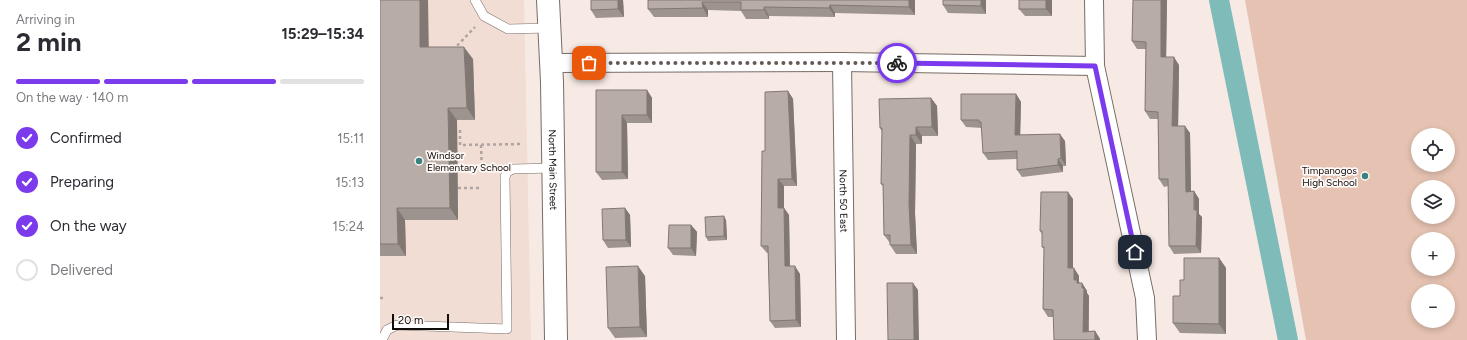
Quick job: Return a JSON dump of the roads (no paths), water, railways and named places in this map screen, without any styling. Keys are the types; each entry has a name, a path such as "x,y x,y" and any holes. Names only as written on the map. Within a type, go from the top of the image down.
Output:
{"street":[{"name":"North Main Street","path":"548,0 551,63 556,340"},
{"path":"1094,0 1095,66 1145,298 1147,340"},
{"path":"551,63 842,62 1095,66"},
{"name":"North 50 East","path":"842,62 846,340"}],"lane":[{"path":"474,0 484,16 508,29 549,28"},
{"path":"382,340 387,330 397,325 507,329 505,177 508,172 513,169 553,168"}],"waterway":[{"path":"1219,0 1288,340"}],"place":[{"name":"Windsor Elementary School","path":"419,161"},
{"name":"Timpanogos High School","path":"1365,176"}]}
